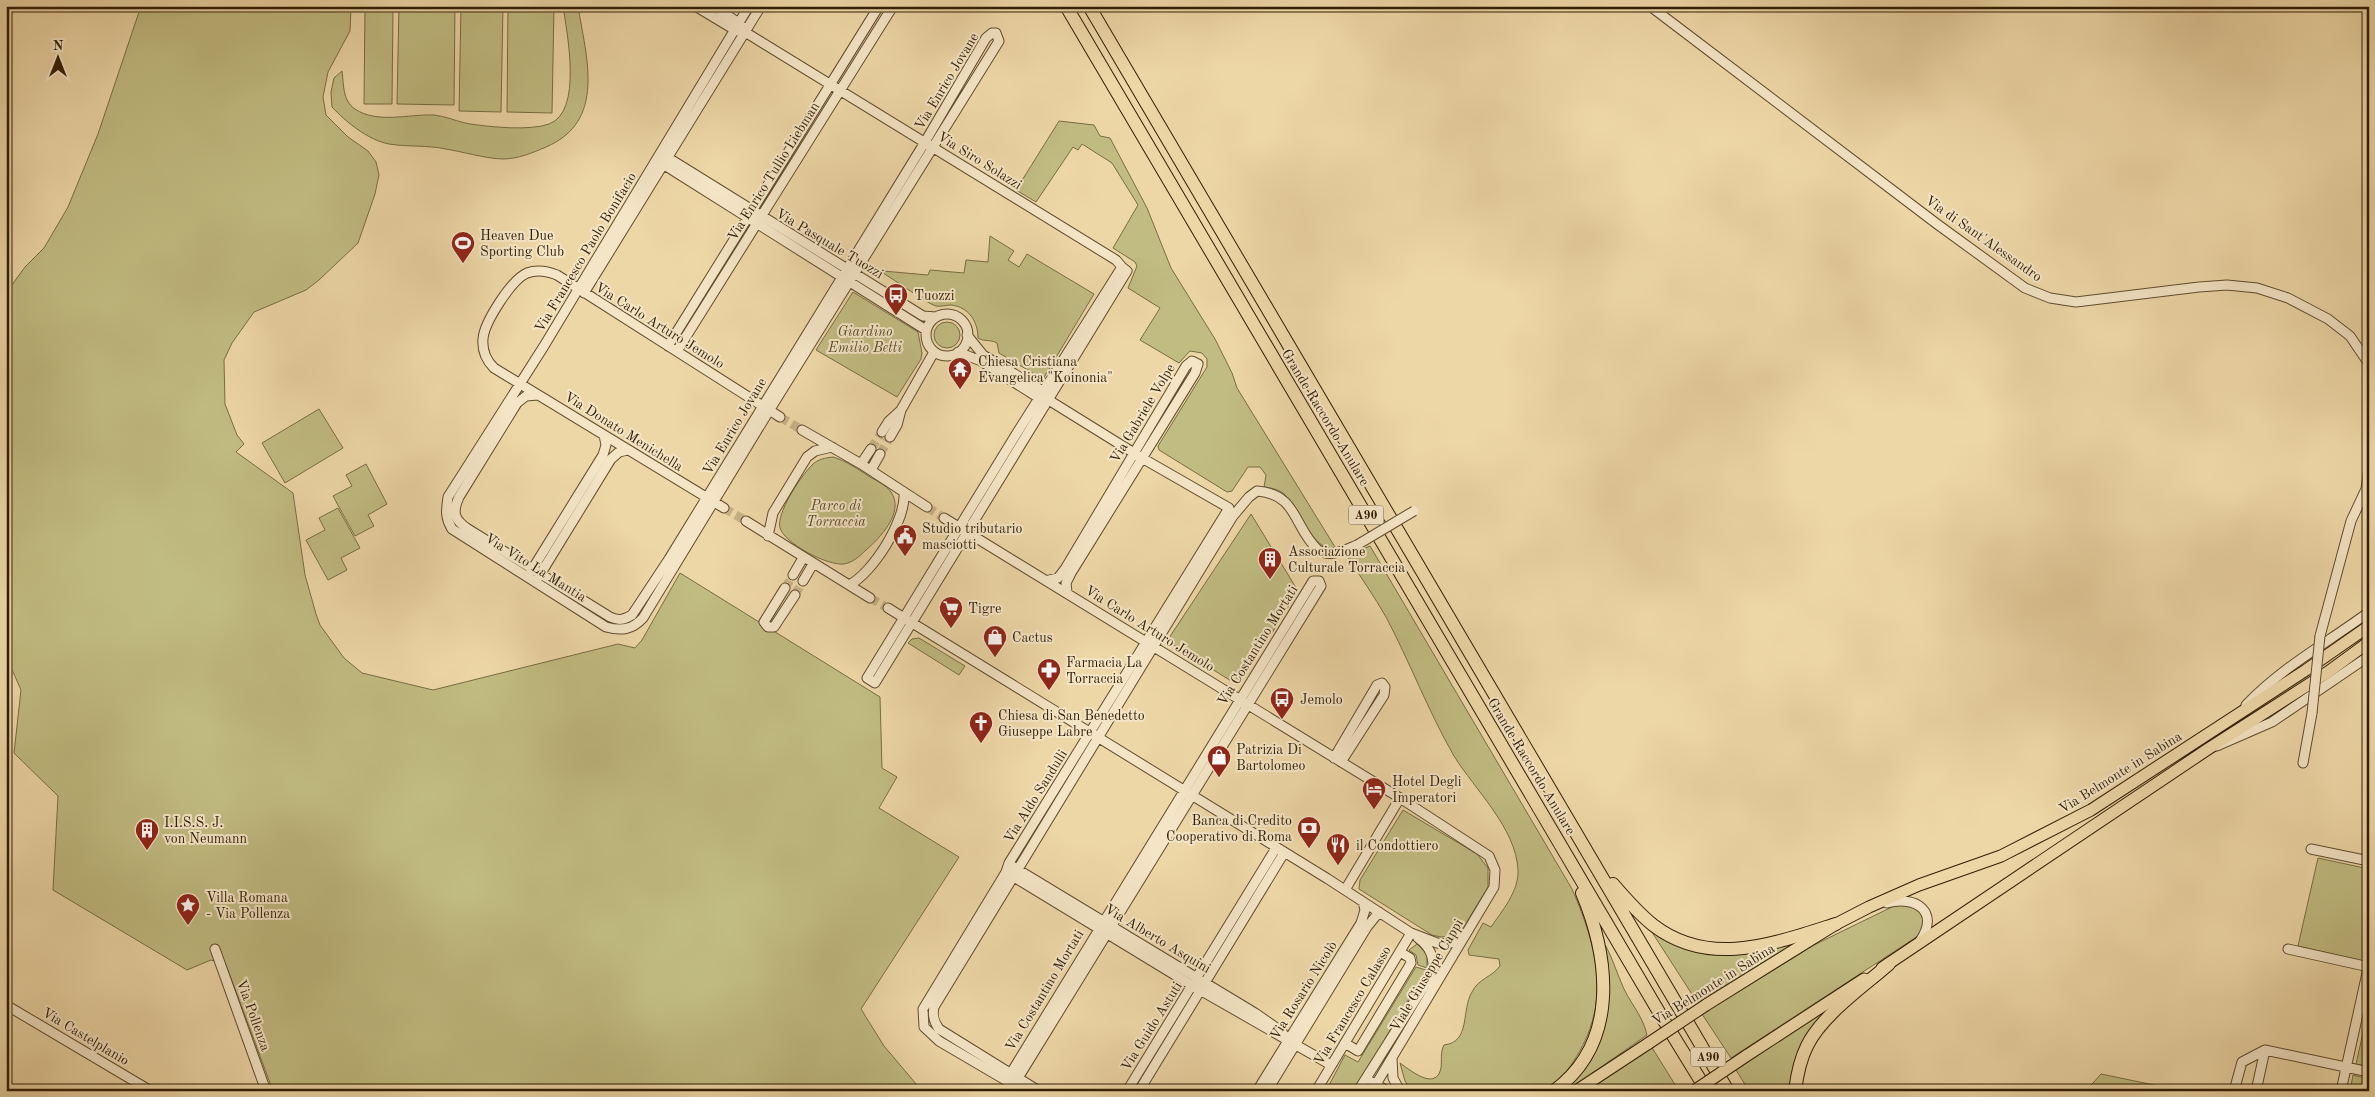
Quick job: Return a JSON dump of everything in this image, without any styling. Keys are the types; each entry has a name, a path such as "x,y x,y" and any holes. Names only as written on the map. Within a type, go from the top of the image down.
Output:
{"highway":[{"name":"Grande Raccordo Anulare","path":"1066,6 1706,1091"},
{"name":"Grande Raccordo Anulare","path":"1089,6 1728,1091"},
{"path":"1554,1091 1570,1077 1586,1054 1599,1022 1604,994 1603,967 1593,925 1565,852"},
{"path":"1592,860 1654,926 1679,940 1697,946 1721,950 1755,948 1836,924"},
{"path":"1794,1091 1802,1057 1814,1033 1835,1011 1889,964"}],"main road":[{"name":"Via Belmonte in Sabina","path":"1576,1091 1706,1005 1836,924 1919,884 2001,856 2106,801 2334,652 2369,626"},
{"name":"Via Belmonte in Sabina","path":"1694,1091 1889,964 2208,750 2328,672 2369,642"}],"street":[{"name":"Via Siro Solazzi","path":"695,6 737,27 1116,260 1127,271 1043,396"},
{"name":"Via Siro Solazzi","path":"713,6 737,27"},
{"name":"Via Francesco Paolo Bonifacio","path":"662,159 749,6"},
{"name":"Via Francesco Paolo Bonifacio","path":"445,510 448,497 581,291 662,159 760,6"},
{"name":"Via Enrico Tullio Liebman","path":"677,351 759,220 835,88 879,6"},
{"name":"Via Enrico Tullio Liebman","path":"668,346 750,215 835,88 893,6"},
{"name":"Via di Sant'Alessandro","path":"1650,6 1937,224 2026,288 2050,298 2076,302 2199,287 2227,285 2257,288 2288,298 2328,319 2350,336 2369,364"},
{"name":"Via Enrico Jovane","path":"625,630 637,624 643,618 673,561 848,275 929,145 999,41 996,32 992,32 986,38 929,145"},
{"name":"Via Pasquale Tuozzi","path":"662,159 848,275 923,316 936,317"},
{"name":"Via Carlo Arturo Jemolo","path":"520,384 494,368 484,352 484,334 503,298 520,277 536,271 552,274 581,291 780,417"},
{"name":"Via Pasquale Tuozzi","path":"848,275 926,330"},
{"path":"968,336 965,345 958,352 946,356 934,352 927,342 926,330 936,317 948,314 960,319 964,323 968,336 983,355 1043,396"},
{"path":"886,435 889,421 901,410 934,352"},
{"path":"958,352 981,361 1043,396 1231,512 1257,491 1280,496 1318,550 1323,553 1335,553 1357,545 1414,511"},
{"name":"Via Gabriele Volpe","path":"1049,580 1058,578 1065,569 1186,366 1192,361 1198,364 1195,373 1066,583 1067,592"},
{"name":"Via Donato Menichella","path":"520,384 724,508"},
{"name":"Via Vito La Mantia","path":"538,395 526,396 517,403 455,507 455,516 458,522 610,616 617,620 624,619"},
{"path":"908,620 875,683 868,678 908,620 1043,396"},
{"path":"802,430 871,470 927,507"},
{"path":"536,582 537,571 603,454 606,445 604,435"},
{"path":"768,536 773,513 807,457 815,451 832,447"},
{"path":"861,464 871,449"},
{"path":"527,577 537,571 611,459 619,452 628,450"},
{"path":"871,470 880,454"},
{"path":"2303,763 2312,713 2320,636 2351,521 2366,489 2369,468"},
{"path":"2366,489 2369,503"},
{"path":"849,585 867,573 900,518 904,505 904,493"},
{"name":"Via Vito La Mantia","path":"445,510 447,521 452,529 606,626 625,630"},
{"name":"Via Aldo Sandulli","path":"1094,736 1145,642 1231,512"},
{"name":"Via Aldo Sandulli","path":"1013,1078 939,1041 924,1026 923,1009 1094,736 1154,647 1231,512"},
{"name":"Via Carlo Arturo Jemolo","path":"944,518 964,528 1049,580 1145,642 1478,847 1489,856 1495,870"},
{"path":"746,521 870,598"},
{"path":"793,575 803,558"},
{"name":"Via Enrico Jovane","path":"624,619 632,615 673,561"},
{"path":"803,581 813,564"},
{"name":"Via Costantino Mortati","path":"1005,1091 1243,702 1313,581 1319,581 1322,586 1243,702"},
{"path":"784,588 764,622 768,627 774,627 795,595"},
{"path":"888,608 1411,933 1437,943 1448,944 1467,933"},
{"path":"2235,716 2269,683 2369,612"},
{"path":"2208,750 2266,726 2369,656"},
{"path":"1382,683 1385,687 1384,695 1338,760 1377,685 1382,683"},
{"path":"1344,890 1400,798"},
{"path":"2311,850 2369,861"},
{"name":"Via Guido Astuti","path":"1139,1091 1199,984 1280,851"},
{"name":"Via Aldo Sandulli","path":"1011,870 934,1007 932,1014 939,1029 1013,1078"},
{"name":"Via Alberto Asquini","path":"1011,870 1199,984 1277,1036 1331,1065"},
{"name":"Viale Giuseppe Cappi","path":"1374,1088 1494,887 1495,870"},
{"name":"Via Belmonte in Sabina","path":"1869,908 1904,900 1917,903 1926,913 1927,923 1926,932 1916,946"},
{"name":"Via Rosario Nicolò","path":"1267,1091 1292,1043 1361,923 1365,910 1363,902"},
{"name":"Via Rosario Nicolò","path":"1257,1091 1292,1043 1367,927 1379,912"},
{"name":"Viale Giuseppe Cappi","path":"1358,1091 1433,972 1434,961 1432,952 1411,933"},
{"name":"Via Francesco Calasso","path":"1318,1090 1331,1065 1411,933"},
{"name":"Via Pollenza","path":"215,949 266,1091"},
{"path":"2288,949 2368,966 2341,1091"},
{"path":"1345,1043 1358,1051 1411,963 1410,958 1400,952"},
{"name":"Via Guido Astuti","path":"1127,1091 1199,984"},
{"name":"Via Castelplanio","path":"6,1005 151,1091"},
{"path":"2256,1091 2265,1050"},
{"path":"2234,1091 2242,1062 2265,1050 2369,1072"},
{"path":"1392,1058 1394,1078 1400,1091"},
{"path":"1013,1078 1024,1091"},
{"path":"1013,1078 1039,1091"},
{"path":"1366,1079 1374,1088 1387,1091"}],"green space":[{"path":"141,6 351,6 350,31 328,72 323,97 326,115 348,137 368,151 376,162 379,175 375,194 358,243 306,290 254,312 232,343 224,360 225,404 237,435 244,444 236,452 293,493 305,575 320,625 344,658 362,673 433,690 618,644 635,648 642,640 680,573 880,697 882,768 897,777 879,808 959,857 861,1009 884,1046 922,1091 273,1091 226,965 211,960 187,970 53,890 58,796 14,753 21,690 6,656 6,293 25,267 44,248 68,207 98,134"},
{"path":"365,6 393,6 392,104 364,104"},
{"path":"399,6 455,6 454,105 397,104"},
{"path":"461,6 503,6 501,112 459,111"},
{"path":"508,6 554,6 552,113 507,112"},
{"path":"563,6 578,6 585,46 588,86 585,104 578,121 565,136 546,147 519,157 502,159 424,146 389,144 373,139 358,130 332,107 331,92 334,78 342,71 344,92 348,101 355,109 364,114 383,117 433,115 470,124 510,128 549,124 560,117 566,104 569,89 569,52"},
{"path":"1059,121 1094,125 1100,136 1110,138 1147,208 1171,268 1215,339 1232,373 1237,388 1335,547 1327,547 1320,544 1313,537 1283,493 1264,487 1266,475 1260,467 1248,467 1232,491 1227,492 1159,450 1158,446 1207,367 1207,359 1202,353 1190,351 1179,363 1140,340 1160,308 1128,288 1137,266 1135,262 1113,248 1138,205 1112,163 1082,144 1078,150 1073,147 1036,202 1016,190"},
{"path":"990,236 1014,251 1008,260 1019,267 1027,254 1094,294 1043,379 999,353 997,343 978,338 974,321 963,309 951,305 938,306 932,304 883,273 883,271 928,275 930,270 964,273 966,260 988,262"},
{"name":"Giardino Emilio Betti","path":"853,292 918,332 922,353 921,359 897,397 816,350"},
{"path":"947,322 956,326 960,335 956,344 947,348 938,344 934,335 938,326"},
{"path":"319,409 343,448 285,483 262,443"},
{"name":"Parco di Torraccia","path":"833,457 884,485 891,492 895,500 893,516 884,532 859,557 844,564 837,564 808,553 790,541 780,528 785,504 802,477 817,461"},
{"path":"366,464 387,504 368,515 374,526 355,536 333,496 352,486 346,475"},
{"path":"338,508 360,548 341,558 347,570 328,580 306,540 325,530 319,518"},
{"path":"1251,514 1298,591 1267,641 1236,684 1167,641"},
{"path":"1370,546 1572,889 1589,933 1597,976 1597,998 1593,1019 1585,1040 1571,1066 1557,1083 1544,1091 1411,1091 1405,1081 1400,1063 1416,1074 1428,1079 1438,1075 1441,1068 1444,1045 1453,1043 1462,1032 1472,992 1478,984 1500,966 1499,959 1469,955 1468,950 1483,923 1491,927 1505,907 1516,886 1518,870 1516,854 1502,824 1454,756 1386,617 1347,556"},
{"path":"919,638 965,666 959,675 908,643 912,639"},
{"path":"1403,810 1477,854 1488,868 1488,887 1463,928 1451,936 1441,937 1432,935 1359,889 1360,880"},
{"path":"2318,858 2369,869 2369,939 2364,961 2298,946"},
{"path":"1898,904 1920,909 1925,923 1918,936 1731,1058 1702,1014 1814,945"},
{"path":"1648,926 1734,954 1762,952 1802,940 1697,1002"},
{"path":"1417,944 1427,954 1427,968 1418,965 1416,955 1409,950"},
{"path":"1603,946 1606,946 1624,989 1642,1021 1647,1035 1571,1088 1569,1087 1592,1051"},
{"path":"1416,967 1426,970 1354,1091 1336,1091 1328,1087 1345,1055 1358,1062"},
{"path":"2369,1006 2369,1067 2356,1064"},
{"path":"1831,1007 1791,1091 1749,1091 1736,1070"},
{"path":"1651,1046 1679,1091 1584,1091"},
{"path":"2101,1074 2183,1091 2086,1091"},
{"path":"2353,1075 2369,1079 2369,1091 2350,1091"}],"tunnel":[{"path":"780,417 802,430"},
{"path":"871,449 882,432"},
{"path":"880,454 890,437"},
{"path":"927,507 944,518"},
{"path":"724,508 746,521"},
{"path":"785,588 793,575"},
{"path":"795,595 803,581"},
{"path":"870,598 888,608"}],"place":[{"name":"Heaven Due Sporting Club","path":"463,264"},
{"name":"Tuozzi","path":"896,316"},
{"name":"Chiesa Cristiana Evangelica \"Koinonia\"","path":"960,390"},
{"name":"Studio tributario masciotti","path":"905,557"},
{"name":"Associazione Culturale Torraccia","path":"1270,580"},
{"name":"Tigre","path":"951,629"},
{"name":"Cactus","path":"995,658"},
{"name":"Farmacia La Torraccia","path":"1049,691"},
{"name":"Jemolo","path":"1282,720"},
{"name":"Chiesa di San Benedetto Giuseppe Labre","path":"981,744"},
{"name":"Patrizia Di Bartolomeo","path":"1219,778"},
{"name":"Hotel Degli Imperatori","path":"1374,810"},
{"name":"Banca di Credito Cooperativo di Roma","path":"1309,849"},
{"name":"I.I.S.S. J. von Neumann","path":"147,851"},
{"name":"il Condottiero","path":"1338,866"},
{"name":"Villa Romana - Via Pollenza","path":"188,926"}]}
